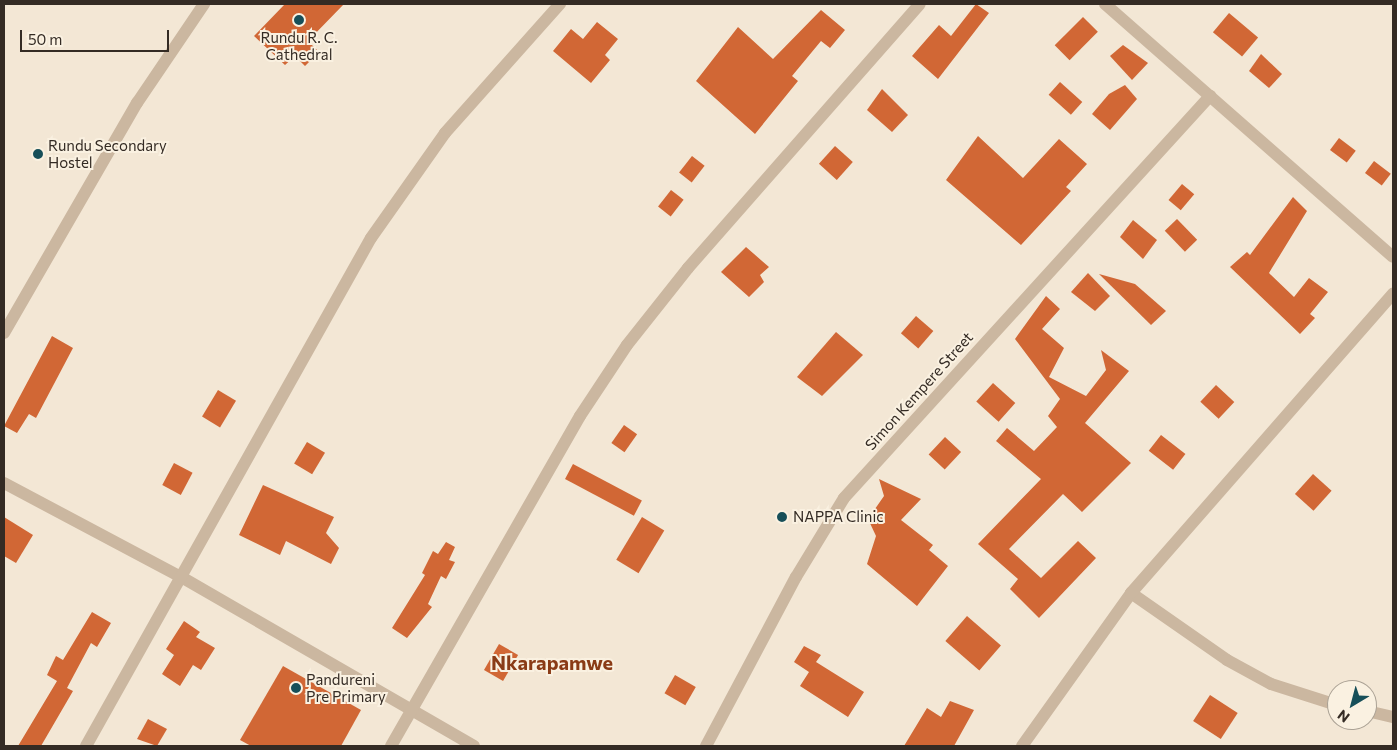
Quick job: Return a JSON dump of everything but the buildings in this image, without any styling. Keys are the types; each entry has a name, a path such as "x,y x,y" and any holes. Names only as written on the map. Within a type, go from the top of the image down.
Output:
{"street":[{"path":"4,333 137,103 204,4"},
{"path":"86,746 183,578 371,238 446,133 560,4"},
{"path":"391,746 580,416 627,345 688,268 920,4"},
{"path":"1105,4 1393,257"},
{"name":"Simon Kempere Street","path":"706,746 805,560 844,498 1210,96"},
{"path":"1022,746 1131,593 1393,294"},
{"path":"4,483 183,578 474,746"},
{"path":"1131,593 1227,660 1272,684 1327,702"},
{"path":"1377,713 1393,717"}],"place":[{"name":"Rundu R. C. Cathedral","path":"299,20"},
{"name":"Rundu Secondary Hostel","path":"38,154"},
{"name":"NAPPA Clinic","path":"782,517"},
{"name":"Pandureni Pre Primary","path":"296,688"}],"district":[{"name":"Nkarapamwe","path":"552,662"}]}
